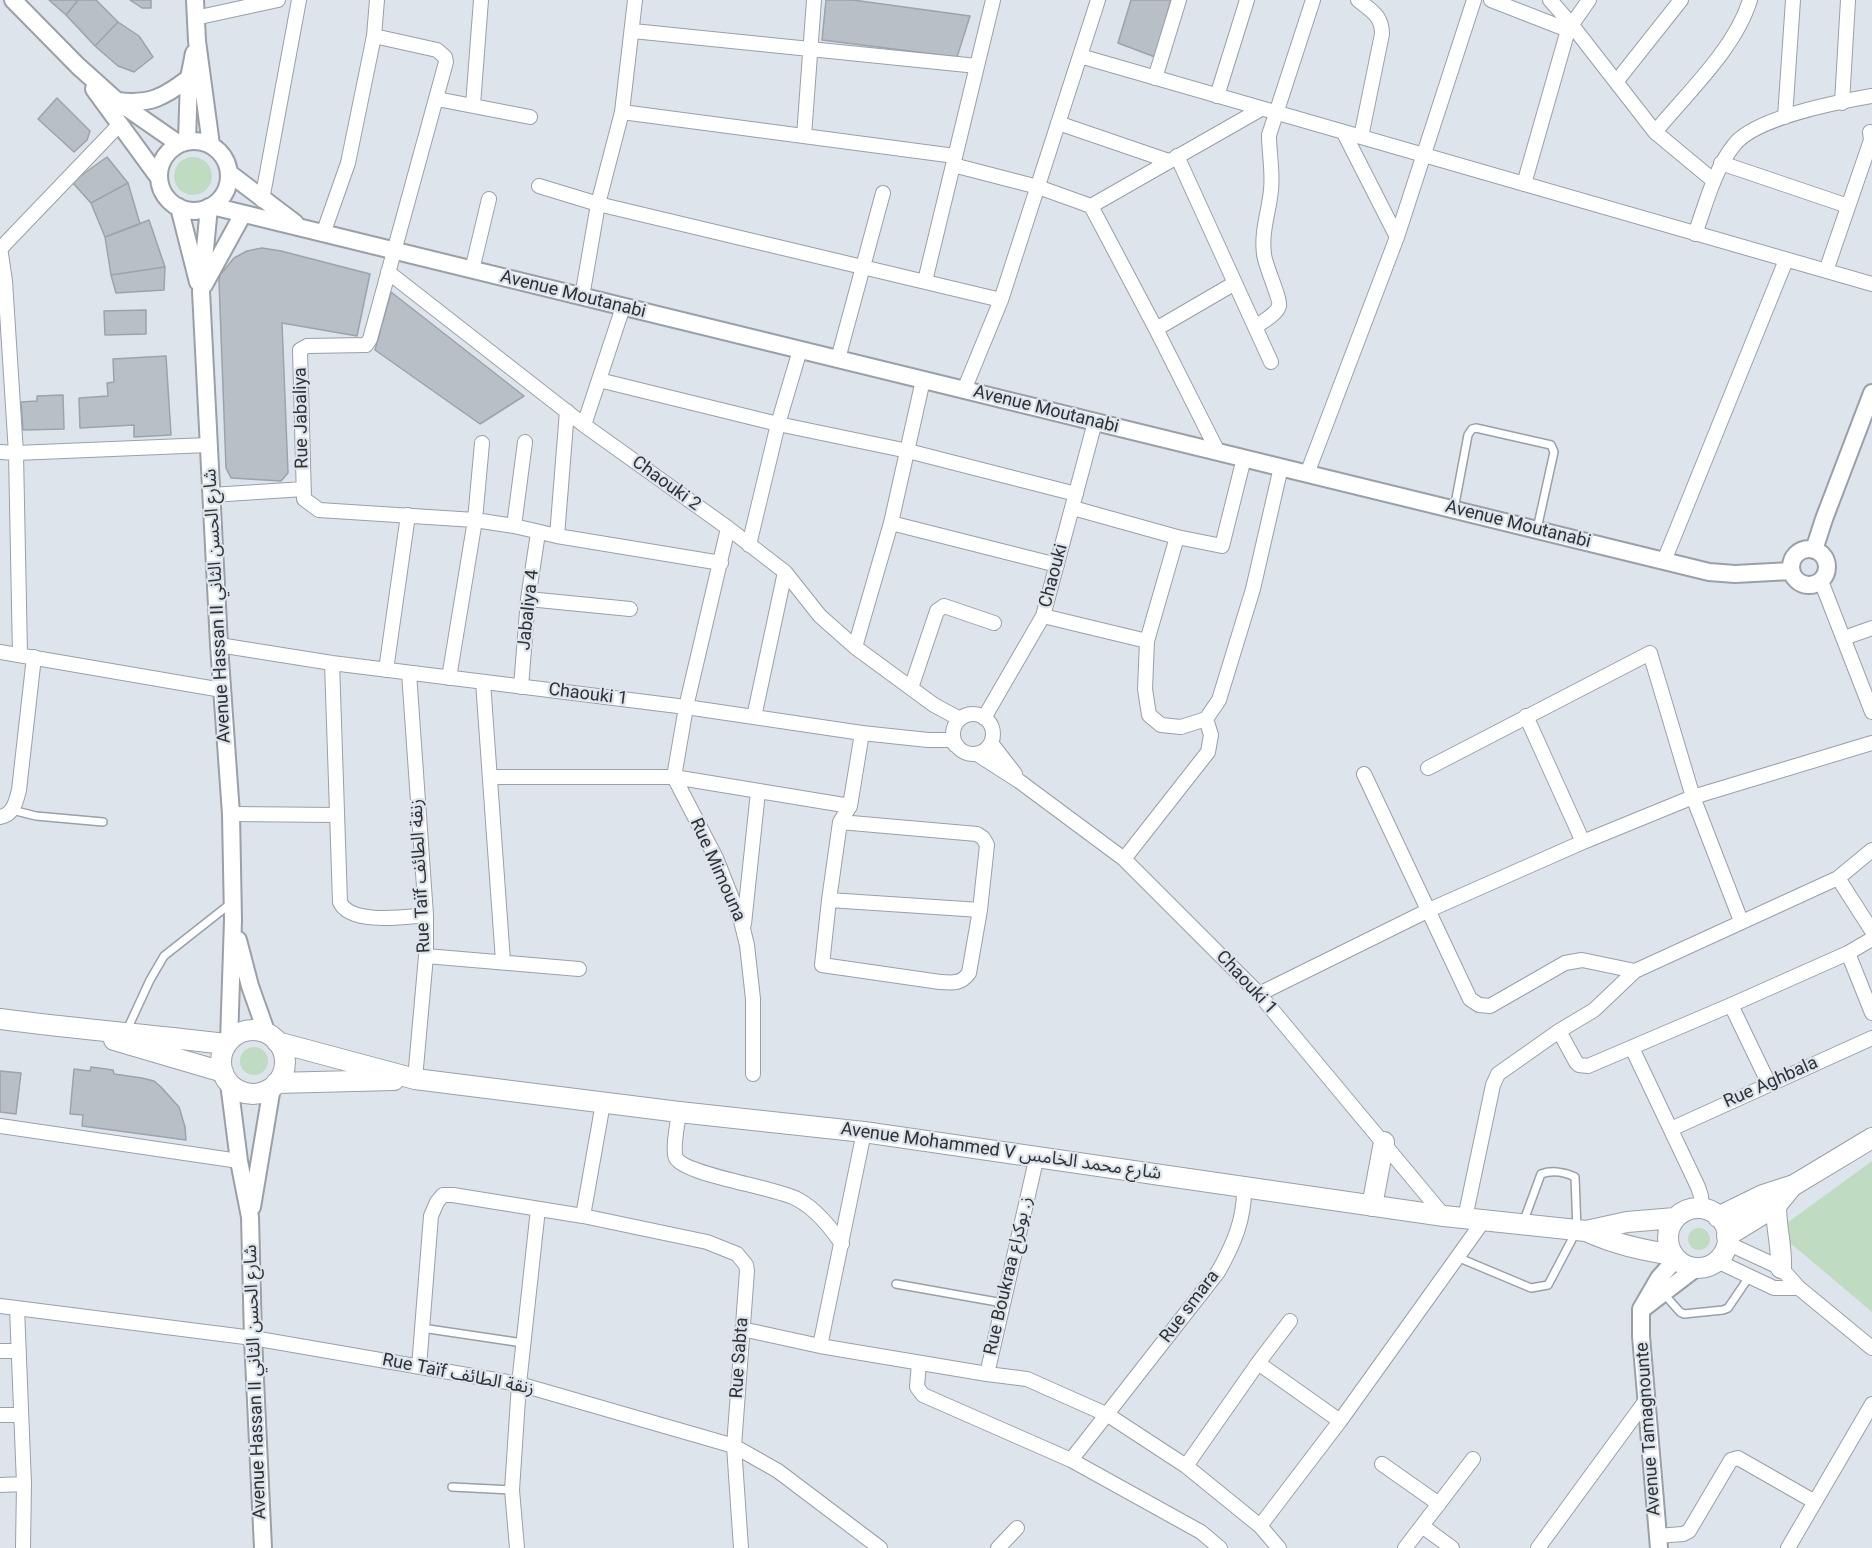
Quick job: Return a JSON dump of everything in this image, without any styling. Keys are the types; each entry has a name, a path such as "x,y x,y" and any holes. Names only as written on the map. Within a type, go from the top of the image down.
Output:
{"main road":[{"path":"0,1020 228,1043"},
{"path":"80,1029 226,1077"},
{"path":"272,1038 284,1058 284,1067 274,1085 264,1092 245,1093 236,1089 226,1077 221,1062 228,1043 235,1035 251,1030 415,1079"},
{"path":"274,1085 415,1079"},
{"name":"Avenue Mohammed V شارع محمد الخامس","path":"415,1079 679,1112 864,1132 1372,1206 1523,1225 1582,1230 1627,1221 1675,1218"},
{"path":"1710,1213 1725,1228 1727,1240 1722,1255 1711,1265 1696,1268 1685,1265 1674,1257 1668,1242 1668,1234 1675,1218 1683,1212 1692,1209 1710,1213 1794,1185 1872,1138"},
{"path":"1372,1206 1384,1142"},
{"path":"1727,1240 1776,1206 1794,1185"},
{"path":"1776,1206 1776,1224 1782,1250 1781,1268"},
{"name":"Avenue Mohammed V شارع محمد الخامس","path":"1582,1230 1605,1240 1674,1257"}],"street":[{"path":"13,0 78,66 117,101 183,142"},
{"path":"195,0 197,41 211,145"},
{"path":"195,18 278,0"},
{"path":"262,200 299,0"},
{"path":"323,234 348,163 374,36 377,0"},
{"path":"474,105 481,0"},
{"path":"582,297 598,204 622,112 635,0"},
{"path":"804,136 814,0"},
{"path":"925,281 977,66 988,0"},
{"path":"964,390 1001,300 1098,0"},
{"path":"1155,78 1179,0"},
{"path":"1217,96 1246,0"},
{"path":"1255,327 1280,305 1264,257 1262,237 1271,191 1269,135 1313,0"},
{"path":"1358,0 1376,14 1382,23 1382,34 1360,137"},
{"path":"1307,474 1397,237 1474,0"},
{"path":"1491,0 1570,27"},
{"path":"1550,0 1655,132 1714,180"},
{"path":"1524,184 1570,27 1589,0"},
{"path":"1616,82 1681,0"},
{"path":"1655,132 1717,59 1736,32 1750,0"},
{"path":"1785,117 1793,0"},
{"path":"1842,103 1848,0"},
{"path":"633,31 977,66"},
{"path":"374,36 437,50 445,57 446,62 388,272"},
{"path":"183,142 189,78 197,41"},
{"path":"1080,56 1872,284"},
{"path":"78,66 118,125 159,178 165,195 179,207 192,210 211,206 226,189 229,173"},
{"path":"117,101 133,103 151,101 167,94 189,78"},
{"path":"1695,234 1721,163 1735,143 1751,130 1785,117 1872,96"},
{"path":"437,99 530,117"},
{"path":"1091,206 1261,108"},
{"path":"622,112 804,136 954,160 1091,206 1218,452"},
{"path":"1058,123 1173,159 1235,283 1270,362"},
{"path":"6,814 20,782 27,656 16,453 0,248 118,125"},
{"path":"1826,272 1871,140 1870,132"},
{"path":"1344,133 1397,237"},
{"path":"159,178 159,167 170,150 183,142 199,141 211,145 221,154 229,173 303,229"},
{"path":"1721,163 1848,206"},
{"path":"539,186 598,204 1001,300"},
{"path":"838,359 883,193"},
{"path":"472,270 489,199"},
{"path":"201,291 211,206"},
{"name":"Avenue Moutanabi","path":"211,206 1709,572 1735,574 1791,572"},
{"path":"179,207 201,291"},
{"path":"201,291 243,214"},
{"path":"1664,561 1786,260"},
{"name":"Rue Jabaliya","path":"388,272 370,339 366,345 307,346 300,350 304,499 319,510 475,520 514,526 538,533 721,563"},
{"name":"Chaouki 2","path":"388,272 584,425 728,528 785,572 820,616 855,647 934,705 960,719"},
{"path":"1156,329 1235,283"},
{"name":"Avenue Hassan II شارع الحسن الثاني","path":"201,291 219,645 231,814 233,920 228,1043"},
{"path":"584,425 623,307"},
{"path":"749,545 778,424 800,350"},
{"path":"599,380 778,424 908,451 1076,494"},
{"path":"855,647 891,523 923,380"},
{"path":"1814,550 1872,393"},
{"path":"557,536 567,411"},
{"name":"Chaouki","path":"984,718 1043,616 1095,422"},
{"path":"514,526 525,442"},
{"path":"449,678 475,520 482,443"},
{"path":"0,452 208,445"},
{"path":"1072,508 1177,537 1222,546 1244,458"},
{"path":"1177,537 1147,641 1144,689 1149,715 1161,725 1181,727 1206,719 1219,700 1253,589 1281,467"},
{"name":"Rue Jabaliya","path":"212,495 304,489"},
{"path":"386,670 408,515"},
{"path":"891,523 1057,565"},
{"path":"674,777 686,707 728,528"},
{"name":"Jabaliya 4","path":"521,687 528,599 538,533"},
{"path":"1802,550 1814,550 1825,558 1827,570 1821,581 1810,586 1803,585 1793,578 1792,559 1802,550"},
{"path":"754,717 785,572"},
{"path":"1821,581 1872,712"},
{"path":"528,599 630,609"},
{"path":"911,688 937,611 944,606 994,623"},
{"path":"1043,616 1147,641"},
{"path":"1844,638 1872,628"},
{"name":"Chaouki 1","path":"219,645 332,663 686,707 862,733 928,740 954,740"},
{"path":"0,652 222,690"},
{"path":"1428,768 1650,653 1693,797 1741,921"},
{"path":"332,663 340,902 350,914 365,917 426,915"},
{"name":"Rue Taïf زنقة الطائف","path":"409,673 426,915 426,956 415,1079"},
{"path":"483,682 503,961"},
{"name":"Chaouki 2","path":"934,705 954,740"},
{"path":"975,714 984,718 993,729 991,743 983,752 964,753 954,740 953,729 960,719 975,714"},
{"path":"1526,716 1583,842"},
{"path":"1124,859 1209,752 1211,735 1206,719"},
{"path":"840,822 977,834 983,838 987,845 980,910 969,973 964,979 954,983 922,980 822,965 840,822 849,806 862,733"},
{"name":"Chaouki 1","path":"991,743 1019,781"},
{"path":"1259,994 1429,910 1583,842 1693,797 1872,743"},
{"name":"Chaouki 1","path":"977,754 1019,781 1124,859 1259,994 1444,1216"},
{"path":"1364,774 1470,999 1479,1005 1490,1006 1565,963 1582,960 1635,970"},
{"path":"490,777 674,777 849,806"},
{"name":"Rue Mimouna","path":"674,777 716,858 743,928 753,999 753,1074"},
{"path":"743,928 758,792"},
{"path":"231,814 337,815"},
{"path":"1260,1526 1340,1422 1457,1257 1475,1219 1493,1085 1498,1074 1559,1031 1594,1010 1635,970 1838,878 1872,850"},
{"path":"1838,878 1872,931"},
{"path":"829,900 980,910"},
{"name":"Avenue Hassan II شارع الحسن الثاني","path":"233,920 250,986 272,1038"},
{"path":"1559,1031 1579,1065 1588,1066 1731,1005 1872,939"},
{"path":"1848,952 1872,1013"},
{"path":"426,956 579,969"},
{"path":"1731,1005 1769,1084"},
{"name":"Rue Aghbala","path":"1671,1129 1872,1038"},
{"path":"1632,1048 1710,1213"},
{"name":"Avenue Hassan II شارع الحسن الثاني","path":"226,1077 250,1217 263,1548"},
{"name":"Avenue Hassan II شارع الحسن الثاني","path":"250,1217 274,1085"},
{"path":"583,1215 603,1103"},
{"path":"679,1112 675,1152 678,1161 694,1169 777,1191 800,1200 827,1224 842,1244"},
{"path":"0,1126 239,1161"},
{"path":"820,1346 864,1132"},
{"name":"Rue Boukraa ز. بوكراع","path":"1037,1156 987,1374 1026,1379 1108,1415 1186,1466 1260,1526 1279,1548"},
{"name":"Rue smara","path":"1071,1460 1218,1272 1242,1217 1244,1186"},
{"name":"Rue Sabta","path":"422,1328 431,1216 438,1199 444,1195 583,1215 659,1231 726,1248 742,1258 746,1264 747,1277 734,1446 741,1548"},
{"path":"518,1548 512,1490 519,1384 538,1209"},
{"path":"1727,1240 1781,1268 1798,1288 1872,1348"},
{"path":"1641,1309 1674,1257"},
{"path":"1717,1261 1774,1288 1798,1288"},
{"path":"1641,1309 1696,1268"},
{"name":"Rue Taïf زنقة الطائف","path":"0,1306 253,1338 519,1384 734,1446 778,1471 880,1548"},
{"path":"17,1308 24,1484 22,1548"},
{"name":"Avenue Tamagnounte","path":"1641,1309 1641,1336 1658,1542"},
{"path":"1186,1466 1290,1321"},
{"path":"419,1367 422,1328"},
{"path":"742,1329 820,1346 987,1374"},
{"path":"0,1351 19,1351"},
{"path":"1258,1363 1340,1422"},
{"path":"919,1364 916,1387 923,1395 1071,1460 1201,1532 1220,1548"},
{"path":"1538,1548 1647,1399"},
{"path":"1788,1548 1872,1404"},
{"path":"0,1415 21,1414"},
{"path":"1658,1542 1689,1531 1731,1460 1738,1458 1815,1502"},
{"path":"1406,1548 1473,1459"},
{"path":"1382,1464 1438,1504"},
{"path":"0,1485 24,1484"},
{"path":"1422,1526 1452,1548"},
{"path":"998,1548 1017,1528"}],"lane":[{"path":"1454,509 1468,435 1472,429 1551,445 1554,452 1537,530"},
{"path":"6,814 103,822"},
{"path":"126,1032 164,956 233,902"},
{"path":"1457,1257 1532,1288 1548,1285 1582,1230 1575,1177 1548,1171 1541,1174 1523,1225"},
{"path":"1664,1294 1684,1314 1723,1310 1728,1308 1749,1277"},
{"path":"896,1284 1003,1303"},
{"path":"422,1328 524,1343"},
{"path":"452,1487 512,1490"}],"green space":[{"path":"193,157 206,163 212,176 206,189 193,195 180,189 174,176 180,163"},
{"path":"254,1047 264,1051 268,1061 264,1071 254,1075 244,1071 240,1061 244,1051"},
{"path":"1872,1161 1872,1312 1789,1242 1783,1231 1787,1223"},
{"path":"1699,1228 1707,1231 1710,1239 1707,1247 1699,1250 1691,1247 1688,1239 1691,1231"}],"building":[{"path":"49,0 78,0 66,15"},
{"path":"78,0 96,0 118,22 95,46 66,15"},
{"path":"130,0 151,0 151,8 142,8"},
{"path":"826,0 853,0 970,16 957,57 822,40"},
{"path":"1131,0 1171,0 1155,57 1118,43"},
{"path":"118,22 139,36 153,57 134,72 118,66 95,46"},
{"path":"57,98 90,131 87,140 74,152 38,119"},
{"path":"107,157 128,183 91,203 72,182"},
{"path":"128,183 140,224 105,237 91,203"},
{"path":"149,220 165,267 111,275 105,237"},
{"path":"262,248 370,274 357,336 282,323 288,473 281,481 231,478 226,468 219,281 220,275 234,258 247,251"},
{"path":"165,267 164,290 116,293 111,275"},
{"path":"391,292 524,396 480,424 375,350"},
{"path":"146,310 146,334 105,335 104,311"},
{"path":"166,356 171,435 134,437 134,425 80,428 79,398 108,396 107,383 114,382 113,359"},
{"path":"63,395 64,429 23,430 21,402 37,401 37,396"},
{"path":"91,1067 113,1070 114,1074 154,1081 179,1107 186,1140 82,1126 83,1115 70,1114 74,1069 90,1071"},
{"path":"0,1071 21,1073 16,1114 0,1112"}]}
